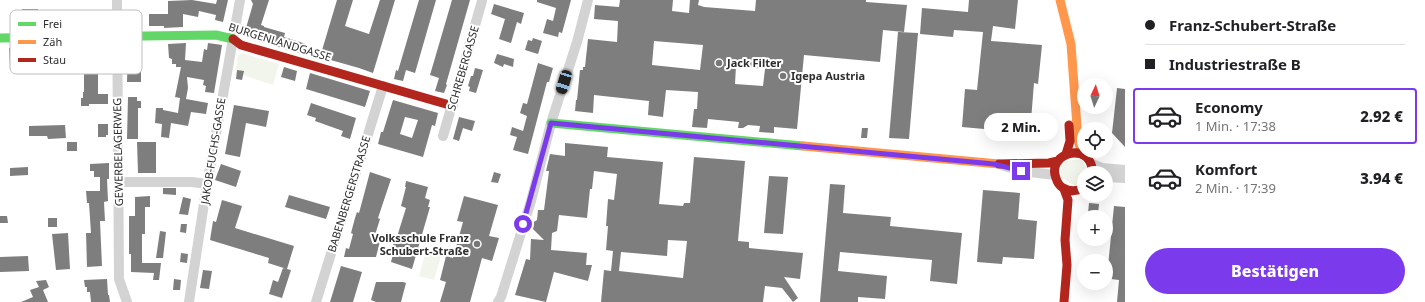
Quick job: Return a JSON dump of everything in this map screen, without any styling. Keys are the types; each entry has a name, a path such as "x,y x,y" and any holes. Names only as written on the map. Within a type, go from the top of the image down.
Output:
{"street":[{"name":"GEWERBELAGERWEG","path":"117,0 117,10"},
{"name":"JAKOB-FUCHS-GASSE","path":"189,302 207,184 240,0"},
{"path":"500,300 531,201 551,123 577,42 588,0"},
{"path":"1060,0 1065,48 1070,141 1066,154"},
{"path":"1060,0 1071,44 1077,126"},
{"name":"SCHREBERGASSE","path":"443,136 453,106 482,1"},
{"name":"BURGENLANDGASSE","path":"142,35 216,35 232,39 241,45 453,106"},
{"name":"BURGENLANDGASSE","path":"0,38 10,38"},
{"name":"GEWERBELAGERWEG","path":"117,74 120,279 127,302"},
{"name":"BABENBERGERSTRASSE","path":"316,302 383,86"},
{"path":"551,123 994,164 1021,171 1054,175"},
{"path":"994,164 1021,162 1049,164 1058,161 1066,154 1077,153"},
{"path":"1058,161 1054,170 1054,175 1064,189 1068,200 1065,240 1067,265"},
{"path":"1113,169 1125,170"},
{"path":"1113,177 1125,178"},
{"path":"119,182 192,182 207,184"},
{"path":"1064,189 1070,191 1077,190"},
{"path":"1064,302 1067,265 1073,240 1078,202"}],"shaded area":[{"path":"242,53 279,64 273,85 243,75 243,71 236,70 238,55"},
{"path":"1081,159 1085,166 1077,166 1076,186 1061,177 1061,165 1067,161"},
{"path":"426,251 441,256 434,280 419,276"}],"building":[{"path":"192,0 216,4 217,0 228,0 223,22 215,20 216,15 199,11 198,17 183,14 183,27 164,28 164,26 149,26 149,14 168,14 168,1"},
{"path":"251,0 269,0 261,25 285,33 284,37 306,44 303,54 268,44 271,36 246,28 253,4"},
{"path":"337,0 353,0 345,26 369,34 380,0 395,0 373,73 320,57"},
{"path":"419,0 436,0 415,73 406,70 403,81 394,79 396,70 398,71"},
{"path":"452,0 470,0 444,93 435,91 439,78 430,75"},
{"path":"537,0 571,0 562,33 559,32 558,37 543,33 547,19 553,21 556,8 537,2"},
{"path":"620,0 673,0 672,11 689,13 690,0 699,0 698,5 704,7 755,11 756,0 866,0 866,2 907,5 904,32 883,30 880,62 804,55 797,129 774,127 774,133 759,132 760,126 748,125 743,128 738,128 739,122 708,119 707,128 692,127 694,109 697,109 698,92 666,90 663,117 648,115 649,101 594,95 593,113 575,111 580,70 583,70 583,67 585,67 588,39 617,42 618,21 594,19 595,5 619,7","holes":["654,41 703,45 700,70 652,65","736,66 765,69 763,86 735,84"]},
{"path":"969,0 1018,0 1015,29 993,26 991,41 1042,45 1038,84 1034,83 1030,133 962,127 965,89 977,90 983,32 954,30 953,37 920,34 922,8 968,12"},
{"path":"494,4 524,13 521,24 517,22 511,43 499,39 505,19 491,14"},
{"path":"22,9 38,9 38,10"},
{"path":"898,32 918,33 909,139 889,138"},
{"path":"533,38 542,41 538,54 525,50 528,40 532,41"},
{"path":"186,43 185,60 202,62 204,49 207,50 208,43 222,45 214,93 205,92 206,86 203,85 204,80 187,77 188,88 186,99 208,103 206,114 191,112 188,126 171,123 169,138 161,137 162,124 155,123 156,108 163,108 163,110 178,113 180,98 175,97 181,67 176,67 176,64 172,64 172,59 169,58 168,44"},
{"path":"9,48 10,48 10,69"},
{"path":"497,54 514,59 513,67 504,64 503,67 494,63"},
{"path":"538,63 553,68 549,82 547,82 528,154 513,150 517,137 510,135 512,127 523,131 527,116 520,113 523,103 527,104"},
{"path":"284,67 297,71 295,81 281,77"},
{"path":"475,68 483,70 476,93 469,91 470,87 468,86"},
{"path":"237,70 244,71 242,80 236,79"},
{"path":"310,73 370,91 365,107 306,89"},
{"path":"84,74 98,74 98,94 108,94 108,104 89,104 89,106 81,106 81,98 83,98"},
{"path":"127,74 141,74 141,82 127,82"},
{"path":"1117,88 1125,89 1125,147 1113,134"},
{"path":"128,97 137,97 137,101 141,101 141,108 138,108 138,139 127,139"},
{"path":"393,100 438,113 435,126 432,125 423,157 378,144 381,132 383,132","holes":["405,117 418,120 412,138 400,134"]},
{"path":"311,103 356,118 350,139 341,136 343,131 315,121 316,118 307,115"},
{"path":"234,105 269,111 266,127 246,123 240,157 225,154"},
{"path":"459,117 475,121 472,131 463,128 459,141 453,139"},
{"path":"98,124 108,124 108,135 106,135 106,137 98,137"},
{"path":"65,125 66,138 48,139 47,136 29,136 29,126"},
{"path":"862,128 868,128 867,138 861,138"},
{"path":"67,142 77,142 77,151 67,151"},
{"path":"137,142 156,142 156,173 138,173"},
{"path":"565,143 608,147 607,157 663,162 659,204 683,206 684,203 690,203 694,157 745,161 738,241 749,242 749,248 803,253 800,279 784,277 798,298 793,302 782,288 765,286 763,302 601,302 604,270 611,271 613,251 606,250 608,226 606,226 608,199 614,200 617,174 594,171 592,189 590,189 587,218 559,215 557,231 552,233 551,250 587,253 586,265 592,265 588,281 554,272 546,302 515,295 526,259 530,260 531,239 544,240 530,226 537,220 538,210 544,210 549,171 546,171 550,154 565,156","holes":["668,240 687,241 683,278 619,271 621,252 667,256"]},
{"path":"109,163 109,179 107,179 108,201 104,202 105,221 100,221 102,266 87,267 86,233 91,233 89,203 87,203 86,191 100,191 100,177 94,177 94,171 90,171 90,164"},
{"path":"221,164 241,171 236,187 215,180"},
{"path":"28,167 28,175 10,176 10,168"},
{"path":"370,172 391,179 378,218 380,219 375,235 381,237 376,257 344,257 346,248 349,249 355,218 357,212 359,213"},
{"path":"494,172 501,174 498,183 491,182"},
{"path":"769,176 788,177 783,234 764,233"},
{"path":"406,181 428,187 425,198 430,200 428,207 430,207 412,269 391,262 395,247 393,246 394,240 396,240 406,208 401,206"},
{"path":"830,184 845,185 843,213 891,217 890,226 962,233 957,284 930,281 932,260 840,252 838,271 887,276 885,299 858,297 858,302 820,302"},
{"path":"163,188 176,188 176,195 163,194"},
{"path":"983,190 1020,193 1018,219 1037,221 1034,259 1003,257 1002,264 977,262"},
{"path":"289,195 330,207 326,219 285,207"},
{"path":"150,196 150,207 145,207 145,234 142,234 142,263 161,263 159,280 153,280 154,273 131,272 131,254 129,254 129,216 135,216 135,197"},
{"name":"Volksschule Franz Schubert-Straße","path":"464,196 498,205 489,236 499,238 492,261 482,258 470,302 440,302 446,282 440,280 446,256 453,258 463,222 457,221"},
{"path":"183,197 191,199 188,215 179,214"},
{"path":"222,200 242,206 235,228 294,246 287,269 268,263 269,258 210,240 213,221 216,222"},
{"path":"1089,203 1099,204 1098,210 1088,210"},
{"path":"1114,206 1125,207 1125,302 1117,302 1119,280 1113,279 1113,254 1109,254 1110,246 1113,246"},
{"path":"0,216 7,216 8,223 0,223"},
{"path":"48,218 57,218 57,227 48,227"},
{"path":"181,224 187,224 186,233 180,232"},
{"path":"160,231 166,232 163,258 156,258"},
{"path":"68,233 70,269 56,270 52,234"},
{"path":"181,253 188,254 187,263 180,262"},
{"path":"28,256 29,271 0,272 0,257"},
{"path":"341,266 362,272 353,302 330,302"},
{"path":"283,268 291,270 282,298 269,294 273,280 278,282"},
{"path":"203,270 212,271 209,289 200,288"},
{"path":"107,279 110,302 91,302 90,292 87,292 87,287 85,287 84,280"},
{"path":"174,279 181,280 180,290 173,290"},
{"path":"46,280 49,287 43,290 48,302 21,302 33,297 30,290 39,287 36,281"},
{"path":"376,282 406,283 401,302 376,302 371,300"}],"traffic: fast":[{"path":"142,36 216,35 233,39"},
{"path":"0,38 10,38"},
{"path":"551,123 803,146"}],"traffic: slow":[{"path":"1060,0 1071,44 1077,126"},
{"path":"803,146 999,164"}],"traffic: jam":[{"path":"233,39 241,45 453,106"},
{"path":"1066,154 1070,141 1069,125"},
{"path":"1077,190 1071,191 1066,189 1058,182 1055,170 1056,163 1067,154 1074,153 1087,157 1091,166"},
{"path":"999,164 1049,163 1058,161"},
{"path":"1064,189 1068,200 1065,240 1067,265 1064,302"}],"place":[{"name":"Jack Filter","path":"719,63"},
{"name":"Igepa Austria","path":"783,76"},
{"name":"Volksschule Franz Schubert-Straße","path":"477,244"}],"route":[{"path":"523,224 531,201 551,123 994,164 1021,171"}]}
